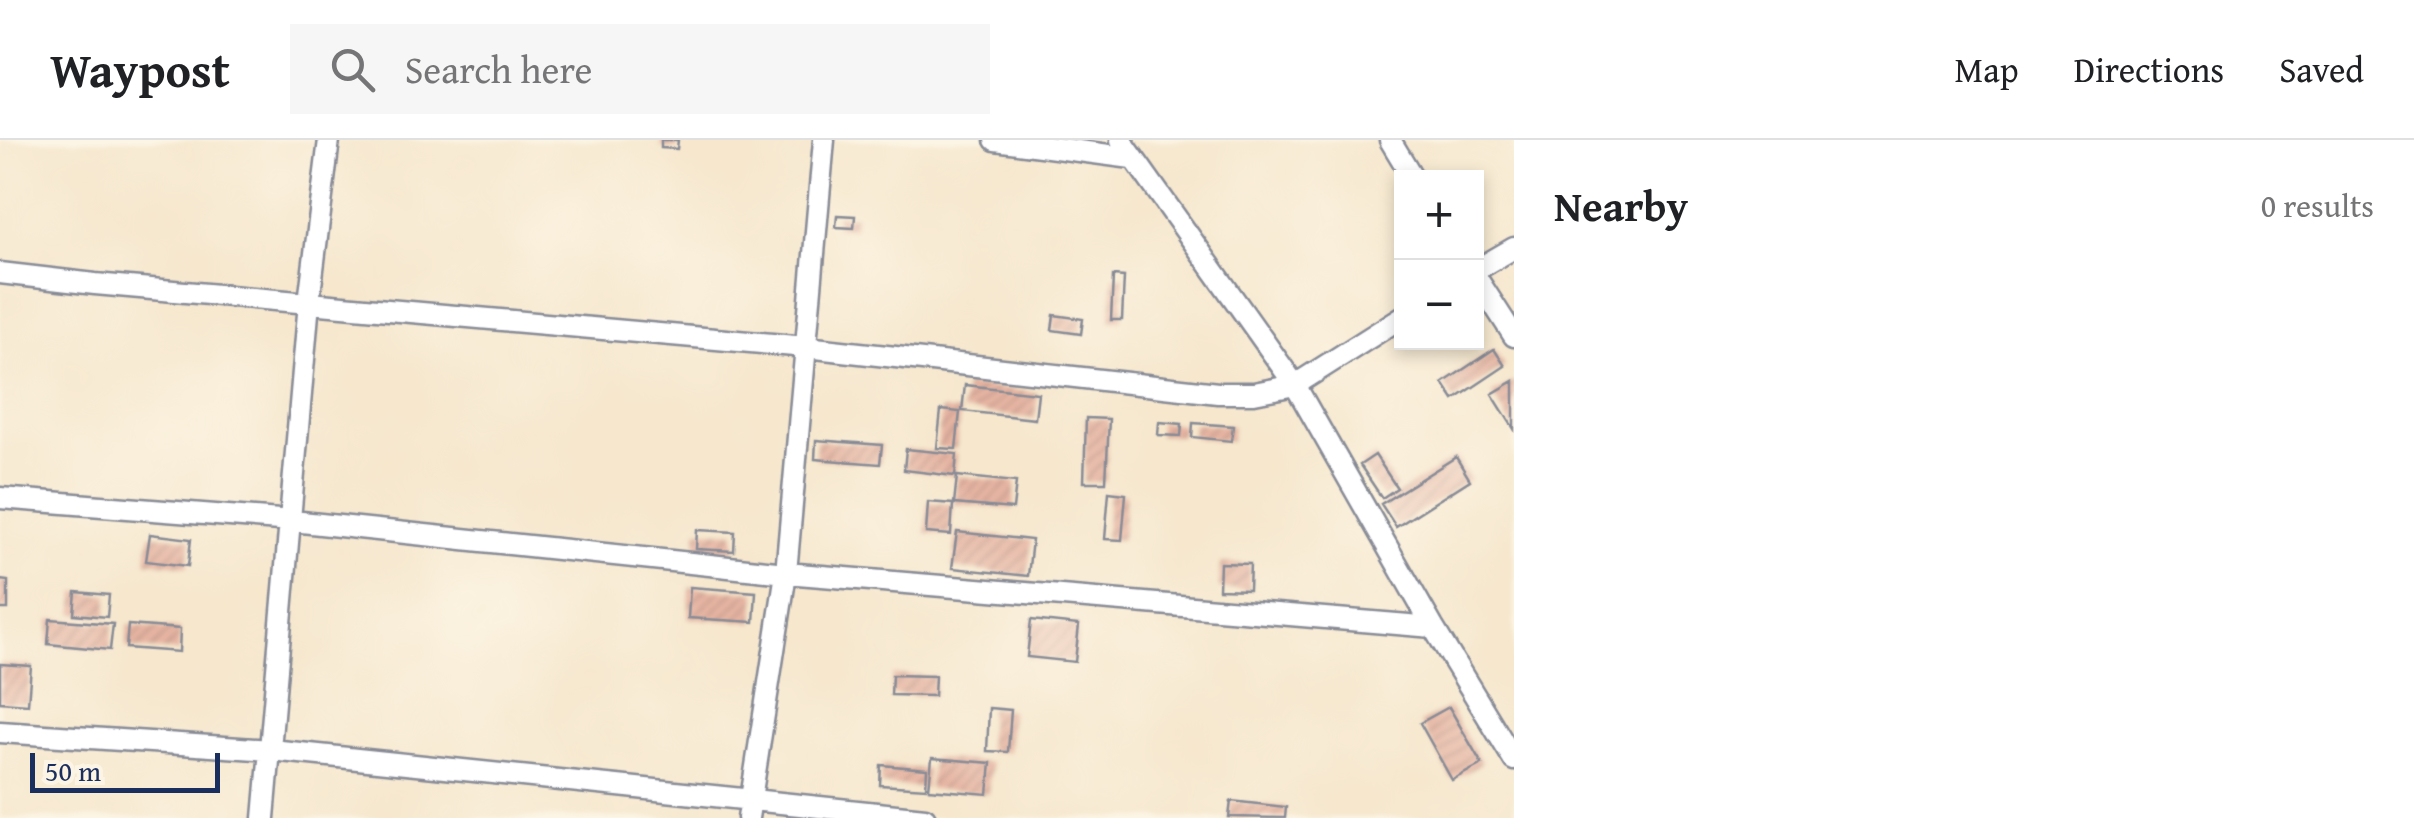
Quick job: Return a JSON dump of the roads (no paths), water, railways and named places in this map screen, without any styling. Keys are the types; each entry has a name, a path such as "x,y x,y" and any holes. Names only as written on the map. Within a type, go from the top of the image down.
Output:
{"street":[{"path":"264,818 309,302 329,140"},
{"path":"749,810 786,573 824,140"},
{"path":"996,140 1126,149 1295,385 1514,760"},
{"path":"1390,140 1409,170"},
{"path":"1484,268 1514,248"},
{"path":"0,273 806,347 1218,393 1254,393 1295,385 1394,322"},
{"path":"1484,286 1514,336"},
{"path":"0,498 292,521 786,573 1433,626"},
{"path":"0,732 270,750 749,810 925,818"}]}
